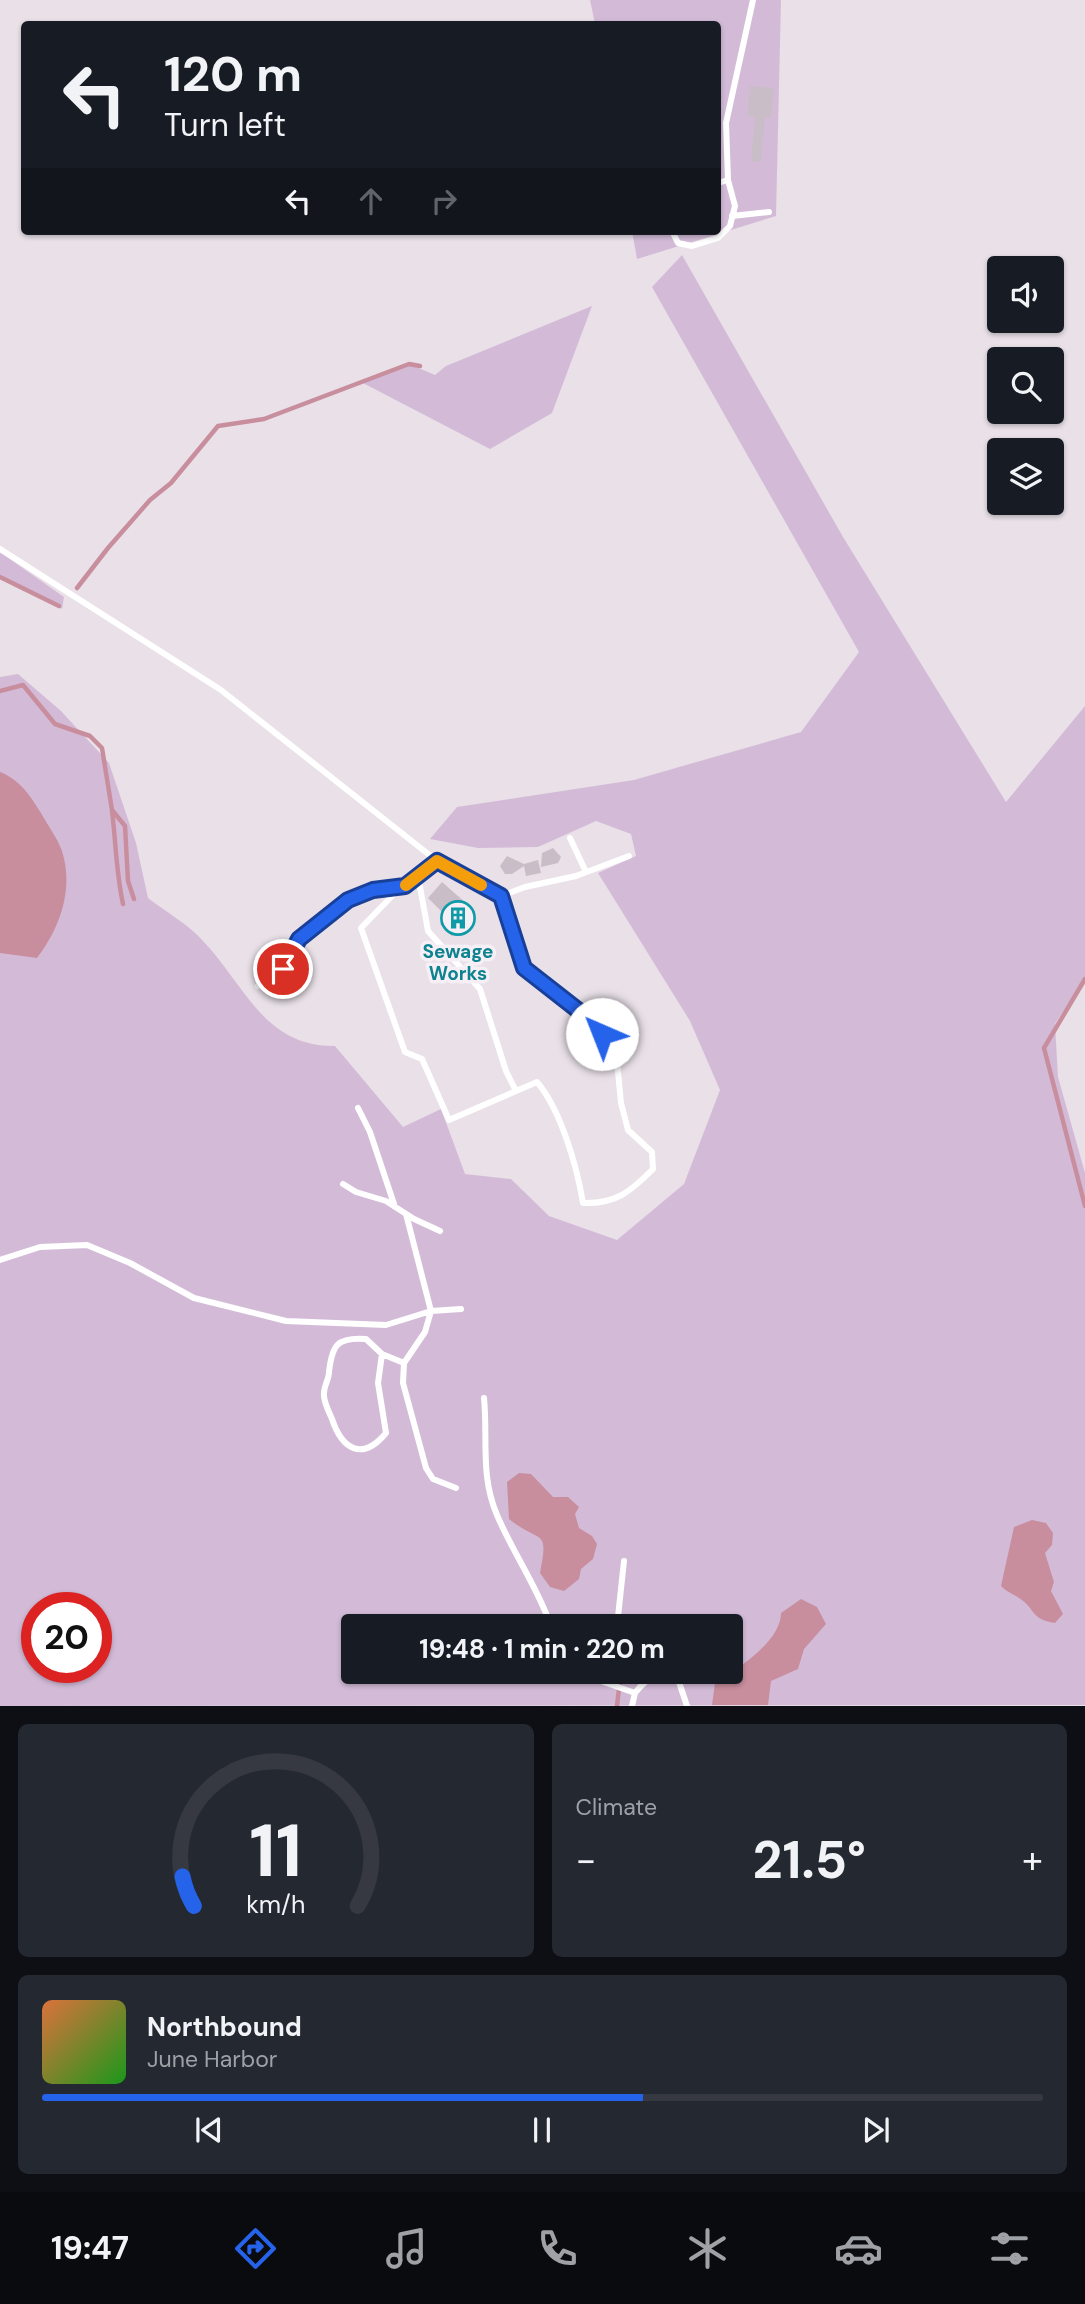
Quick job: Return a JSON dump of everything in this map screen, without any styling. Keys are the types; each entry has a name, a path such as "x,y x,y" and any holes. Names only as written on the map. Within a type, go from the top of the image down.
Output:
{"lane":[{"path":"674,235 678,243 692,246 718,238 730,226 735,206 727,180 726,123 752,0"},
{"path":"721,182 727,180"},
{"path":"732,216 769,212"},
{"path":"0,549 221,690 437,861 501,896 524,968 588,1018 616,1051 621,1103 628,1130 652,1152 653,1169 633,1189 605,1204 583,1203 579,1180 549,1096 537,1082 449,1120 422,1059 405,1052 361,928 405,886 437,861"},
{"path":"570,838 586,872"},
{"path":"501,896 586,872 629,856"},
{"path":"418,876 428,931 480,989 506,1071 516,1091"},
{"path":"258,986 283,969 299,939 348,900 373,890 405,886"},
{"path":"358,1108 370,1132 394,1206"},
{"path":"343,1184 394,1206 440,1231"},
{"path":"406,1214 431,1311 425,1332 404,1363 403,1383 426,1468 433,1479 456,1488"},
{"path":"0,1260 40,1247 87,1245 130,1263 194,1298 286,1321 386,1325 431,1311 461,1310"},
{"path":"382,1354 378,1382 386,1433 378,1442 354,1448 342,1443 337,1436 327,1407 324,1393 332,1350 341,1342 366,1339 382,1354 404,1363"},
{"path":"484,1398 486,1476 496,1514 533,1582 546,1614"},
{"path":"618,1614 624,1561"},
{"path":"632,1706 633,1692 655,1675 667,1676 678,1682 685,1692 687,1706"},
{"path":"610,1684 633,1692"}],"shaded area":[{"path":"590,0 781,0 776,216 721,233 721,21 594,21"},
{"path":"633,235 715,235 637,259"},
{"path":"682,255 843,537 1006,802 1085,706 1085,977 1055,1024 1058,1077 1085,1173 1085,1705 0,1706 0,677 18,674 61,711 109,763 136,843 148,898 197,935 273,1025 290,1036 311,1044 335,1046 403,1127 441,1109 465,1174 511,1179 549,1216 617,1240 684,1184 720,1090 690,1021 598,873 636,856 631,834 596,821 538,847 478,848 430,839 457,807 634,780 801,732 859,652 652,287"},
{"path":"592,306 552,413 490,449 361,382 409,364 435,375 446,366"},
{"path":"0,552 64,597 62,609 0,576"},
{"path":"0,772 19,784 33,800 58,841 65,865 63,908 52,934 37,958 0,953"},
{"path":"519,1473 531,1474 553,1497 568,1497 579,1507 575,1514 579,1528 592,1536 597,1544 593,1559 581,1569 579,1579 564,1591 550,1587 540,1573 543,1542 540,1538 509,1519 507,1482"},
{"path":"1032,1520 1046,1523 1053,1533 1052,1545 1045,1553 1054,1582 1051,1591 1063,1614 1055,1623 1041,1619 1017,1596 1001,1586 1014,1527"},
{"path":"801,1599 817,1607 826,1624 804,1649 798,1669 771,1681 768,1705 712,1705 715,1684 743,1684 743,1664 774,1634 781,1613"}],"building":[{"path":"750,86 774,88 771,118 765,118 761,162 751,161 755,117 747,116"},
{"path":"553,848 561,857 558,863 541,867 542,853"},
{"path":"507,856 524,864 538,860 541,873 526,876 524,866 512,874 505,874 500,866"},
{"path":"442,882 475,911 452,936 440,924 447,917 428,898"}],"waterway":[{"path":"77,588 108,548 150,500 171,483 218,426 264,419 409,364 420,366"},
{"path":"0,577 59,606"},
{"path":"0,691 23,685 55,724 90,736 102,748 112,810 125,826 128,881 134,899"},
{"path":"112,811 123,904"},
{"path":"1085,979 1044,1048 1085,1206"},
{"path":"617,1706 620,1684"}],"slow traffic":[{"path":"406,885 437,861 481,885"}],"place":[{"name":"Sewage Works","path":"458,918"}],"route":[{"path":"283,969 299,939 348,900 373,890 405,886 437,861 501,896 524,968 588,1018 602,1034"}]}
